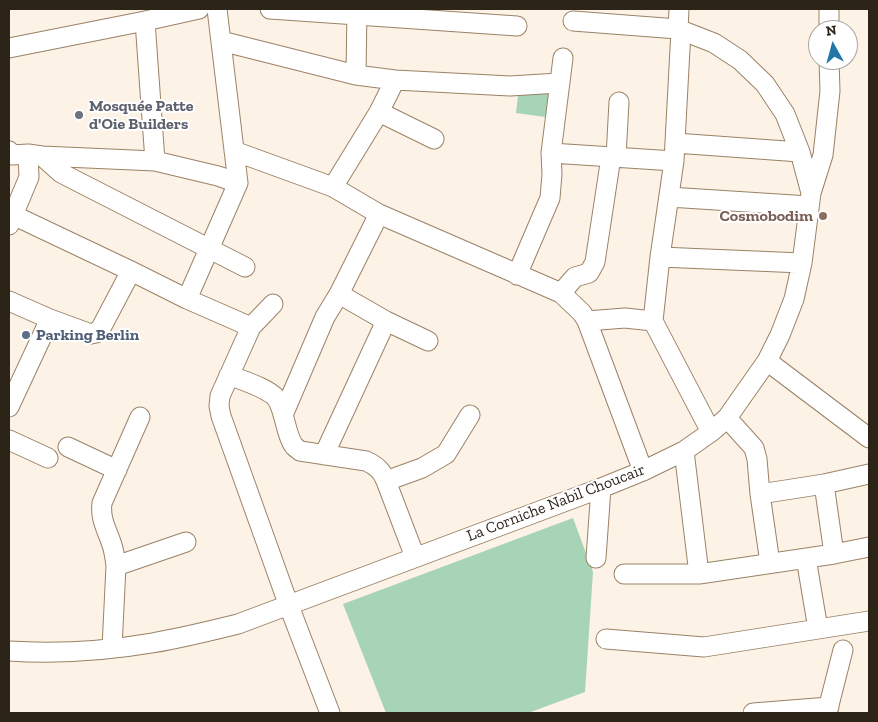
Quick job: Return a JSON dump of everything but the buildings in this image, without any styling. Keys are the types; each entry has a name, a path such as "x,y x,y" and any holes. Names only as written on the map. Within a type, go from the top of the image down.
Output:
{"street":[{"path":"9,48 199,9"},
{"path":"187,299 238,183 217,9"},
{"path":"270,9 425,14 517,26"},
{"path":"679,9 674,162 653,321 712,432"},
{"path":"356,75 357,12"},
{"path":"573,21 615,16 679,29 714,43 740,60 765,84 785,114 800,152 810,200 669,197"},
{"path":"145,21 155,161"},
{"path":"221,42 356,75 395,80 510,86 559,83"},
{"path":"518,275 550,198 551,153 563,58"},
{"name":"La Corniche Nabil Choucair","path":"9,651 50,653 150,644 238,624 643,471 684,451 712,432 727,418 767,361 780,335 794,299 802,263 810,200 822,155 830,91 830,70"},
{"path":"332,187 379,112 395,80"},
{"path":"561,294 575,278 589,274 595,262 614,157 619,102"},
{"path":"379,112 434,139"},
{"path":"675,143 800,152"},
{"path":"9,151 12,154 155,161 218,176 238,183"},
{"path":"234,151 332,187 379,214 561,294 582,313 587,321 643,471"},
{"path":"551,153 674,162"},
{"path":"35,155 29,177 11,220 131,271 251,328"},
{"path":"35,155 60,173 245,267"},
{"path":"283,415 325,317 339,294 379,214"},
{"path":"660,257 802,263"},
{"path":"9,301 50,320 90,334 96,333 131,271"},
{"path":"339,294 386,321 428,341"},
{"path":"273,304 251,328 220,396 219,406 289,606 330,713"},
{"path":"587,321 625,318 653,321"},
{"path":"9,406 50,320"},
{"path":"324,455 386,321"},
{"path":"767,361 869,438"},
{"path":"229,375 268,391 274,396 279,402 294,446 300,451 366,461 376,466 383,474 415,557"},
{"path":"386,481 422,468 446,454 470,415"},
{"path":"112,648 116,566 114,554 103,523 102,503 140,417"},
{"path":"727,418 754,448 757,458 770,563"},
{"path":"9,440 48,458"},
{"path":"68,447 117,470"},
{"path":"684,451 699,574"},
{"path":"760,494 824,484 869,474"},
{"path":"824,484 834,554"},
{"path":"596,558 601,488"},
{"path":"116,566 186,542"},
{"path":"624,574 699,574 869,547"},
{"path":"806,558 818,629"},
{"path":"606,639 704,647 869,621"},
{"path":"753,713 828,710 843,650"}],"green space":[{"path":"519,86 557,91 553,118 516,113"},
{"path":"573,518 593,572 585,692 528,713 386,713 343,604"}],"place":[{"name":"Mosquée Patte d'Oie Builders","path":"79,115"},
{"name":"Cosmobodim","path":"823,216"},
{"name":"Parking Berlin","path":"26,335"}]}
